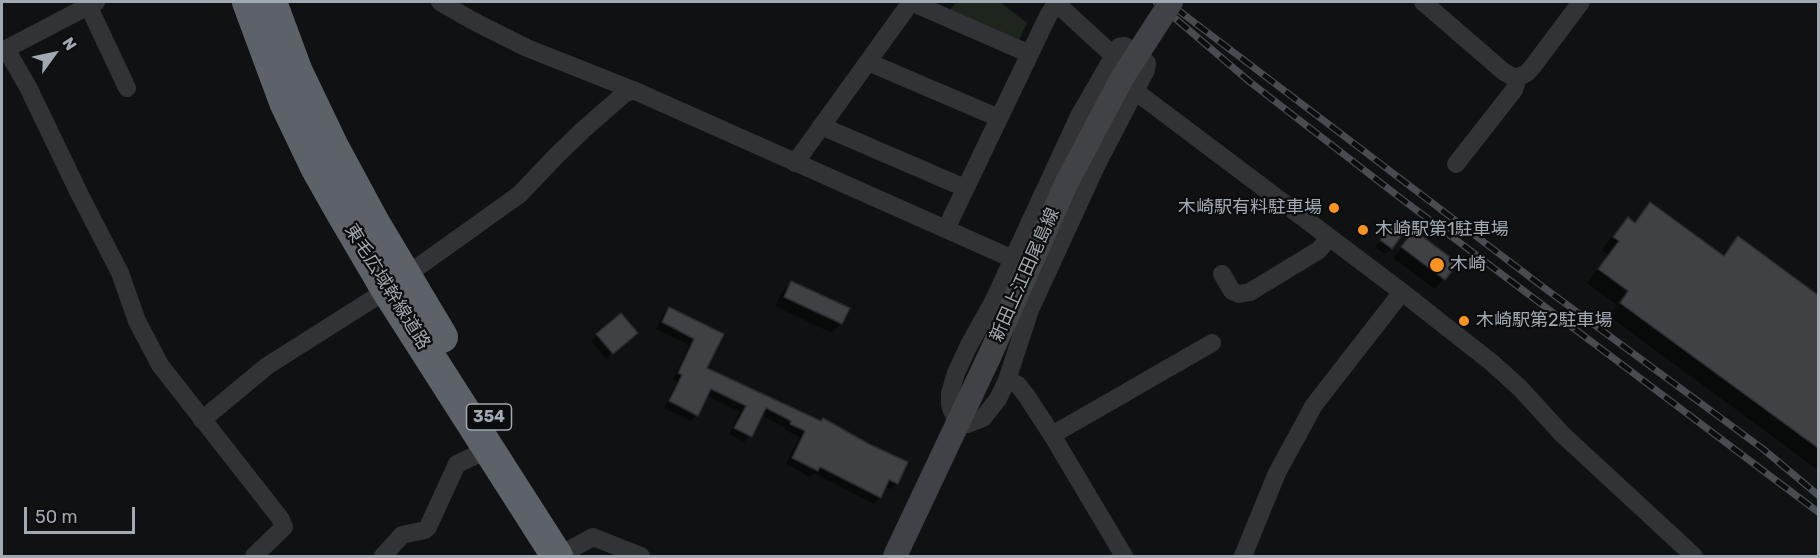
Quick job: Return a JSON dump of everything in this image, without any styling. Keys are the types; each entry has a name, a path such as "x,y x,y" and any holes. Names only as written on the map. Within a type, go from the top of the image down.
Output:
{"highway":[{"name":"東毛広域幹線道路","path":"248,2 273,73 299,131 339,208 396,283 513,459 568,554"},
{"name":"東毛広域幹線道路","path":"271,2 297,72 358,195 396,283 440,372 489,450 568,554"}],"main road":[{"name":"新田上江田尾島線","path":"895,556 1066,184 1122,78 1171,2"}],"street":[{"path":"441,2 527,48 633,90 1013,259"},
{"path":"795,163 910,2 1030,54"},
{"path":"946,229 1056,2 1114,56"},
{"path":"1423,2 1504,72 1513,77 1527,73 1581,2"},
{"path":"127,88 92,4 4,50 28,87 120,273 141,330 160,366 280,518 284,527 254,556"},
{"path":"1125,46 1147,63 1146,70 1135,91 1098,162 1030,310 1007,380 998,399 983,417 968,424 958,422 952,411 950,393 956,373 993,302 1079,116 1119,47 1125,46"},
{"path":"868,62 999,118"},
{"path":"1456,164 1514,90 1518,77"},
{"path":"202,420 267,366 396,283 520,194 583,130 624,94 633,90"},
{"path":"1135,91 1402,292 1498,368 1520,388 1562,434 1694,556"},
{"path":"821,126 964,188"},
{"path":"1222,274 1232,291 1239,294 1250,292 1319,250 1329,238"},
{"path":"1243,556 1277,473 1314,405 1402,292"},
{"path":"1052,435 1212,343"},
{"path":"1007,380 1018,385 1026,395 1124,556"},
{"path":"383,556 402,535 425,530 428,527 457,465 489,450"},
{"path":"568,554 592,537 641,556"}],"shaded area":[{"path":"956,2 1000,2 1027,23 1018,42 948,12"}],"building":[{"path":"1650,202 1724,256 1738,236 1818,295 1818,448 1620,303 1628,291 1598,269 1619,241 1613,237 1628,217 1635,223"},
{"path":"1391,227 1402,235 1392,249 1380,240"},
{"path":"1414,230 1458,263 1445,280 1401,247"},
{"path":"791,281 850,308 842,324 784,297"},
{"path":"669,307 724,334 707,368 821,421 823,418 869,444 908,462 898,484 889,480 881,498 820,467 818,471 792,458 805,431 766,408 752,437 734,428 746,406 711,389 698,416 669,401 682,375 678,373 694,339 662,322"},
{"path":"621,313 638,333 613,354 596,334"}],"railway":[{"path":"1156,2 1250,82 1403,200 1818,512"},
{"path":"1174,7 1547,290 1763,449 1818,495"}],"place":[{"name":"木崎駅有料駐車場","path":"1334,208"},
{"name":"木崎駅第1駐車場","path":"1363,230"},
{"name":"木崎","path":"1437,265"},
{"name":"木崎駅第2駐車場","path":"1464,321"}]}
